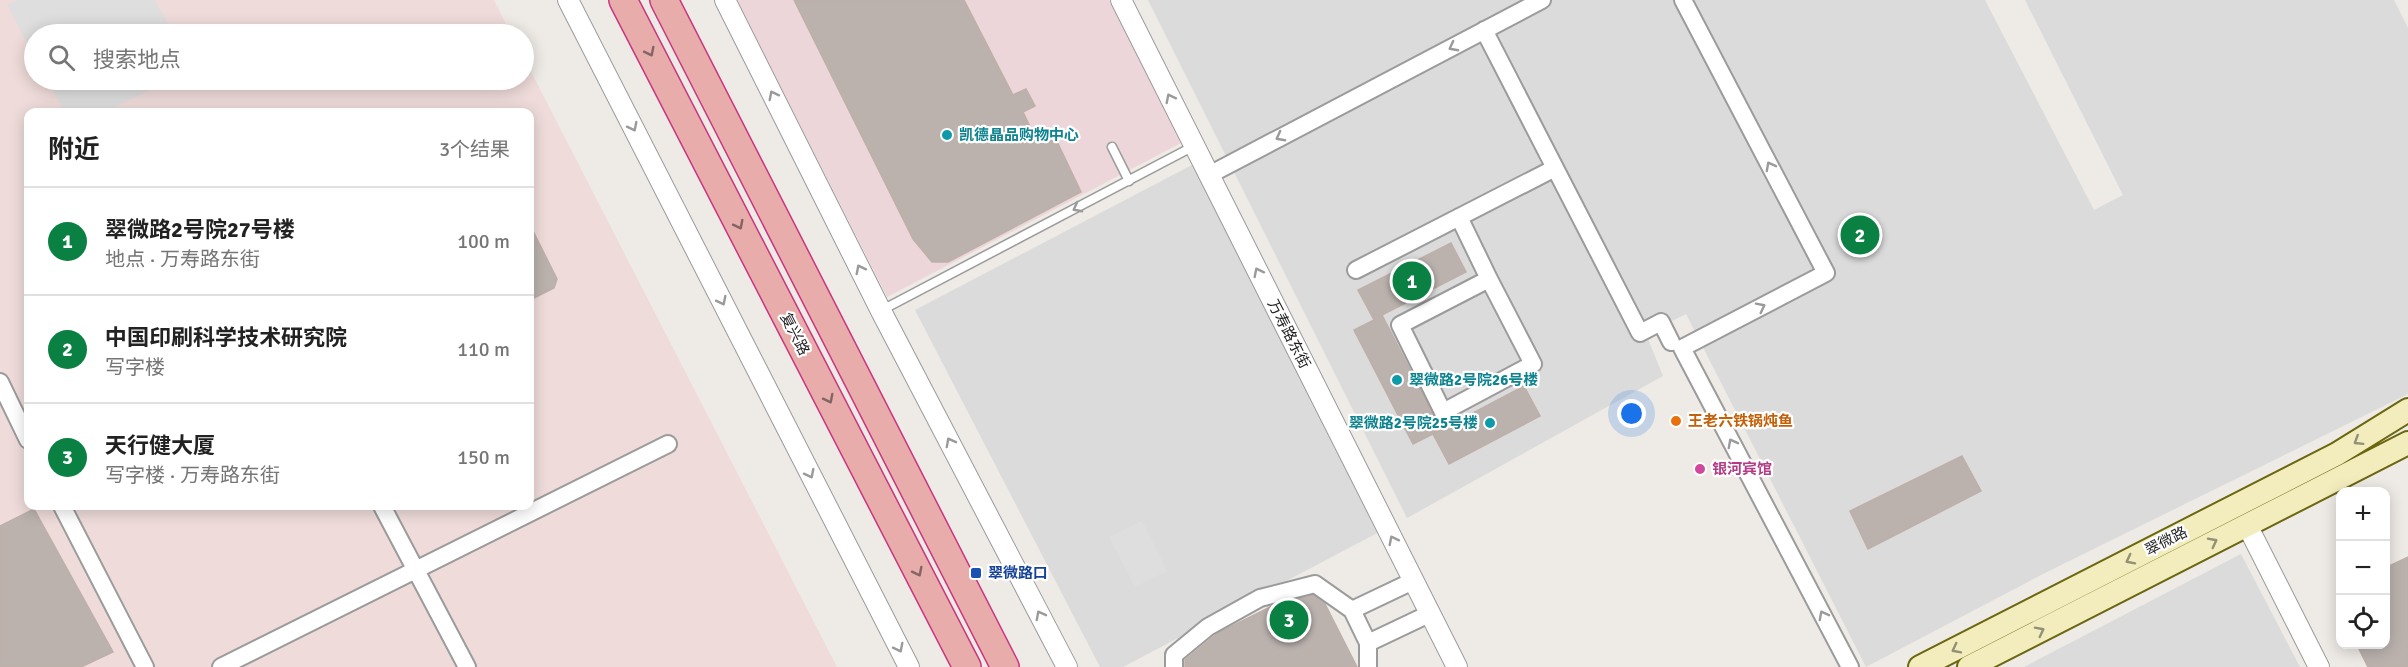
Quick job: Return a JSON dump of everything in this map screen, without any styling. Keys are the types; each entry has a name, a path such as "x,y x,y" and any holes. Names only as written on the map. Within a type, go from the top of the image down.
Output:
{"highway":[{"name":"复兴路","path":"623,0 967,667"},
{"path":"664,0 1005,667"}],"main road":[{"name":"翠微路","path":"1920,667 2337,454 2408,410"},
{"name":"翠微路","path":"1969,667 2408,443"}],"street":[{"path":"568,0 909,667"},
{"path":"725,0 881,311 1067,667"},
{"name":"万寿路东街","path":"1120,0 1457,667"},
{"path":"1209,175 1542,0"},
{"path":"1683,0 1826,273 1682,348 1850,667"},
{"path":"1484,30 1640,333 1661,322 1671,342"},
{"path":"1356,270 1555,168"},
{"path":"1459,217 1533,364 1443,412 1400,325 1489,279"},
{"path":"0,382 24,432"},
{"path":"221,667 668,444"},
{"path":"64,510 145,667"},
{"path":"384,510 467,667"},
{"path":"2247,525 2319,667"},
{"path":"1352,610 1413,581"},
{"path":"1174,667 1174,656 1208,627 1260,598 1315,585 1352,610 1368,644 1368,667"},
{"path":"1368,644 1430,614"}],"lane":[{"path":"881,311 1195,146"},
{"path":"1112,147 1129,181"}],"shaded area":[{"path":"0,0 494,0 506,24 24,24 24,90 534,90 534,77 837,667 0,667"},
{"path":"17,0 155,0 168,24 24,24 24,37 7,5"},
{"name":"凯德晶品购物中心","path":"737,0 1109,0 1181,143 887,297"},
{"path":"1148,0 1985,0 2094,210 2123,195 2025,0 2394,0 2408,28 2408,394 2045,573 1866,667 1686,314 1646,334 1663,376 1407,518"},
{"path":"53,90 149,90 114,108 63,108"},
{"path":"1192,165 1383,530 1123,667 1100,667 915,310"},
{"path":"1142,521 1167,571 1135,587 1109,537"},
{"path":"2241,554 2300,667 2024,667"}],"building":[{"name":"凯德晶品购物中心","path":"794,0 964,0 1013,95 1026,89 1035,106 1023,112 1036,139 1052,131 1081,192 948,262 932,262 913,239"},
{"path":"534,233 557,279 554,288 534,298"},
{"path":"1451,243 1466,272 1382,315 1441,430 1413,444 1354,330 1374,320 1358,290"},
{"name":"翠微路2号院25号楼","path":"1524,386 1540,416 1449,464 1433,434"},
{"path":"1962,456 1981,491 1868,549 1850,511"},
{"path":"35,510 113,652 81,667 0,667 0,526"},
{"path":"2408,557 2408,667 2368,667 2359,649 2390,649 2390,566"},
{"path":"1313,595 1325,604 1357,667 1185,667 1185,660 1218,633 1274,605"}],"place":[{"name":"凯德晶品购物中心","path":"947,135"},
{"name":"中国印刷科学技术研究院","path":"1860,235"},
{"name":"翠微路2号院27号楼","path":"1412,281"},
{"name":"翠微路2号院26号楼","path":"1397,380"},
{"name":"王老六铁锅炖鱼","path":"1676,421"},
{"name":"翠微路2号院25号楼","path":"1490,423"},
{"name":"银河宾馆","path":"1700,469"},
{"name":"翠微路口","path":"976,573"},
{"name":"天行健大厦","path":"1289,620"}]}
